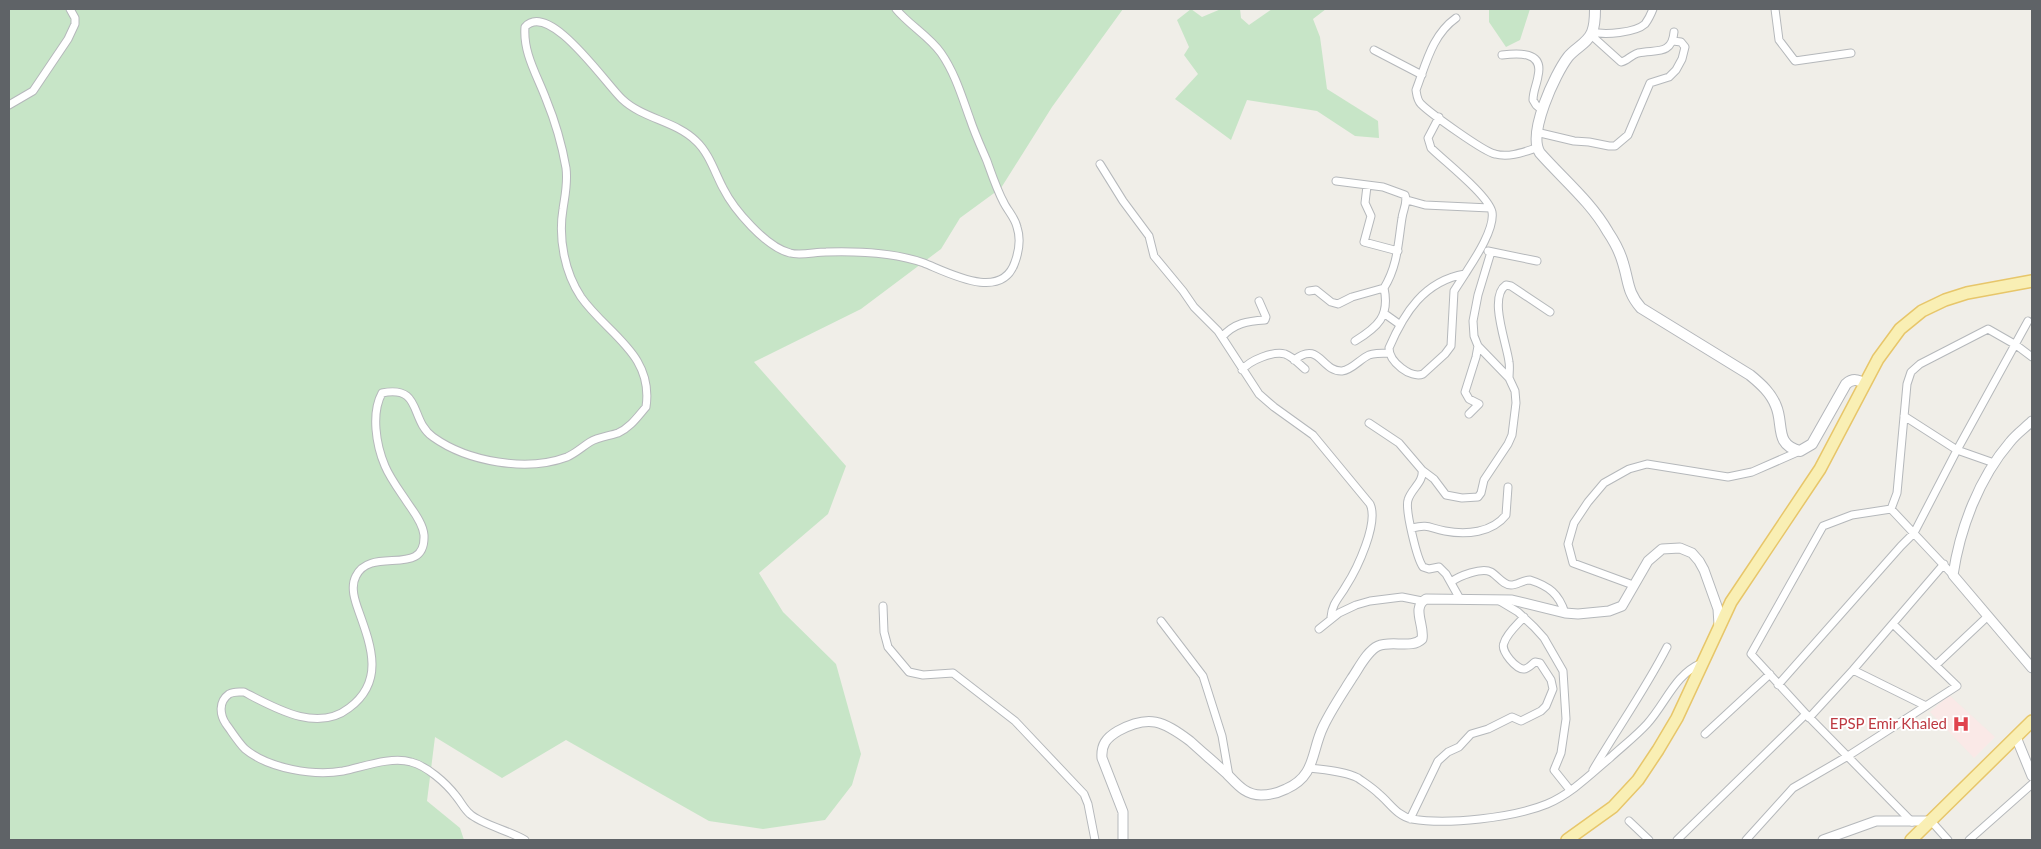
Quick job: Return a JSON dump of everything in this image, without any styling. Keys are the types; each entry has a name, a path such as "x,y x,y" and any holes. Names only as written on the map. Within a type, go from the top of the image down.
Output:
{"main road":[{"path":"1595,9 1591,34 1566,59 1542,110 1536,132 1536,148 1596,213 1604,225 1617,246 1623,263 1628,289 1634,300 1641,308 1750,375 1763,387 1777,408 1782,439 1787,446 1800,452 1812,444 1846,384 1856,380 1865,383"},
{"path":"1567,840 1613,807 1638,780 1677,718 1731,602 1820,469 1878,359 1900,329 1922,311 1945,300 1967,293 2032,280"},
{"path":"1911,840 2032,721"}],"street":[{"path":"9,105 33,91 68,39 75,24 75,18 70,9"},
{"path":"525,840 471,815 450,789 428,771 412,762 403,760 366,765 343,771 305,772 262,759 245,748 225,722 221,715 223,700 236,692 244,692 301,718 312,720 334,716 346,711 363,696 372,672 367,634 354,600 353,586 356,575 362,569 381,560 401,560 418,555 424,547 424,532 417,517 385,466 376,419 377,401 382,393 394,390 406,394 415,405 419,419 432,436 465,453 510,464 529,465 568,457 590,442 626,429 646,407 646,381 632,352 583,299 573,284 567,268 564,252 562,211 568,178 560,141 547,100 526,50 525,27 529,20 537,18 557,26 572,38 622,99 642,114 676,128 695,140 708,158 734,207 772,245 791,254 846,252 894,254 916,260 955,276 980,282 996,282 1008,275 1012,270 1018,250 1017,224 1000,195 970,121 960,88 939,50 896,9"},
{"path":"1775,9 1779,40 1795,61 1851,53"},
{"path":"1591,34 1607,34 1640,27 1645,24 1653,10"},
{"path":"1456,18 1445,26 1438,35 1416,90 1417,99 1420,104 1494,154 1511,155 1536,148"},
{"path":"1591,34 1620,62 1626,61 1636,53 1665,49 1673,41 1674,32"},
{"path":"1536,132 1574,142 1596,143 1609,146 1620,142 1628,135 1650,83 1669,77 1681,64 1685,47 1681,42 1673,41"},
{"path":"1374,50 1422,75"},
{"path":"1502,55 1526,54 1537,63 1539,72 1533,100 1542,110"},
{"path":"1439,117 1428,138 1431,148 1483,197 1490,208 1492,220 1481,249 1465,274 1454,291 1451,346 1427,372 1419,376 1410,374 1393,360 1389,353 1389,348 1399,324 1409,309 1436,284 1445,279 1465,274"},
{"path":"1100,164 1123,202 1149,236 1154,256 1194,307 1222,337 1259,394 1304,428 1324,446 1372,507 1372,518 1361,556 1346,587 1334,603 1331,618"},
{"path":"1336,181 1383,187 1401,192 1407,200 1402,219 1398,251 1392,273 1384,288 1385,314 1370,332 1355,342"},
{"path":"1368,186 1365,203 1370,216 1364,242 1398,251"},
{"path":"1407,200 1425,205 1490,208"},
{"path":"1481,249 1537,261"},
{"path":"1491,252 1480,286 1473,321 1474,336 1478,346 1509,378"},
{"path":"1369,423 1399,443 1422,470 1434,479 1446,495 1474,498 1482,493 1484,480 1512,435 1516,398 1509,378 1510,364 1498,309 1498,298 1502,288 1506,285 1511,286 1550,312"},
{"path":"1309,291 1318,291 1331,302 1338,304 1352,297 1384,288"},
{"path":"1222,337 1232,327 1246,322 1265,320 1266,317 1259,301"},
{"path":"1385,314 1399,324"},
{"path":"1778,684 1914,533 2028,321"},
{"path":"1891,509 1897,493 1907,384 1911,372 1920,364 1988,329 2016,345 2032,357"},
{"path":"1469,414 1479,404 1469,399 1465,392 1478,346"},
{"path":"1294,360 1302,354 1314,354 1336,370 1343,371 1372,354 1389,353"},
{"path":"1242,370 1254,359 1276,354 1287,355 1305,369"},
{"path":"1904,416 1957,450 1994,463"},
{"path":"1953,574 1957,552 1970,511 1994,463 2010,441 2032,421"},
{"path":"1633,585 1573,563 1568,544 1574,523 1604,483 1629,470 1647,464 1728,477 1752,472 1800,452"},
{"path":"1422,470 1422,477 1408,498 1406,506 1421,565 1426,569 1441,568 1460,599"},
{"path":"1412,528 1426,525 1444,531 1480,532 1505,517 1508,487"},
{"path":"1891,509 1953,574 2032,668"},
{"path":"1891,509 1852,515 1823,526 1751,654 1808,716 1912,822"},
{"path":"1122,840 1123,812 1102,758 1101,750 1110,735 1131,725 1143,722 1167,725 1212,760 1244,791 1259,795 1277,794 1305,777 1310,768 1323,727 1352,678 1371,652 1381,645 1417,643 1422,640 1423,633 1419,608 1426,599 1522,601 1564,613 1578,614 1609,611 1622,606 1648,561 1662,549 1680,548 1692,553 1704,570 1716,603 1719,626"},
{"path":"1677,840 1808,716 1853,670 1944,564"},
{"path":"1451,582 1462,576 1486,571 1492,572 1508,584 1514,585 1525,580 1536,582 1559,597 1564,613"},
{"path":"1320,629 1331,618 1356,604 1402,597 1422,602"},
{"path":"1498,600 1524,617 1544,638 1558,660 1564,676 1566,719 1561,753 1554,770 1570,790"},
{"path":"882,606 884,632 888,647 909,672 923,675 953,673 1015,721 1084,794 1088,804 1095,840"},
{"path":"1936,665 1988,616"},
{"path":"1410,819 1442,756 1459,747 1471,734 1488,729 1512,717 1524,720 1541,711 1546,706 1553,692 1553,684 1540,663 1535,662 1523,669 1507,656 1503,650 1504,642 1524,617"},
{"path":"1161,621 1203,676 1222,736 1229,776"},
{"path":"1746,840 1793,788 1848,756 1957,686 1893,624"},
{"path":"1590,774 1635,705 1667,648"},
{"path":"1310,768 1343,773 1357,778 1380,795 1396,812 1410,819 1450,821 1503,815 1547,804 1570,790 1648,724 1686,672 1702,663"},
{"path":"1853,670 1926,706"},
{"path":"1705,734 1770,674"},
{"path":"2016,737 2032,776"},
{"path":"1969,840 2032,784"},
{"path":"1823,840 1876,820 1931,821 1948,840"},
{"path":"1629,821 1649,840"}],"shaded area":[{"name":"EPSP Emir Khaled","path":"1949,695 1995,737 1974,758 1930,712"}],"green space":[{"path":"9,9 1123,9 1052,107 1001,188 960,218 941,249 861,309 754,362 846,466 828,514 759,573 783,612 836,664 861,754 852,785 825,820 763,829 709,821 566,740 502,778 435,737 427,801 460,828 464,840 9,840"},
{"path":"1191,9 1202,17 1221,9 1240,9 1241,18 1249,25 1272,9 1326,9 1313,19 1320,37 1327,89 1378,121 1379,138 1355,136 1317,111 1247,100 1231,140 1175,99 1198,74 1184,55 1189,47 1177,20"},
{"path":"1489,9 1530,9 1520,40 1506,47 1489,22"}],"place":[{"name":"EPSP Emir Khaled","path":"1961,724"}]}
